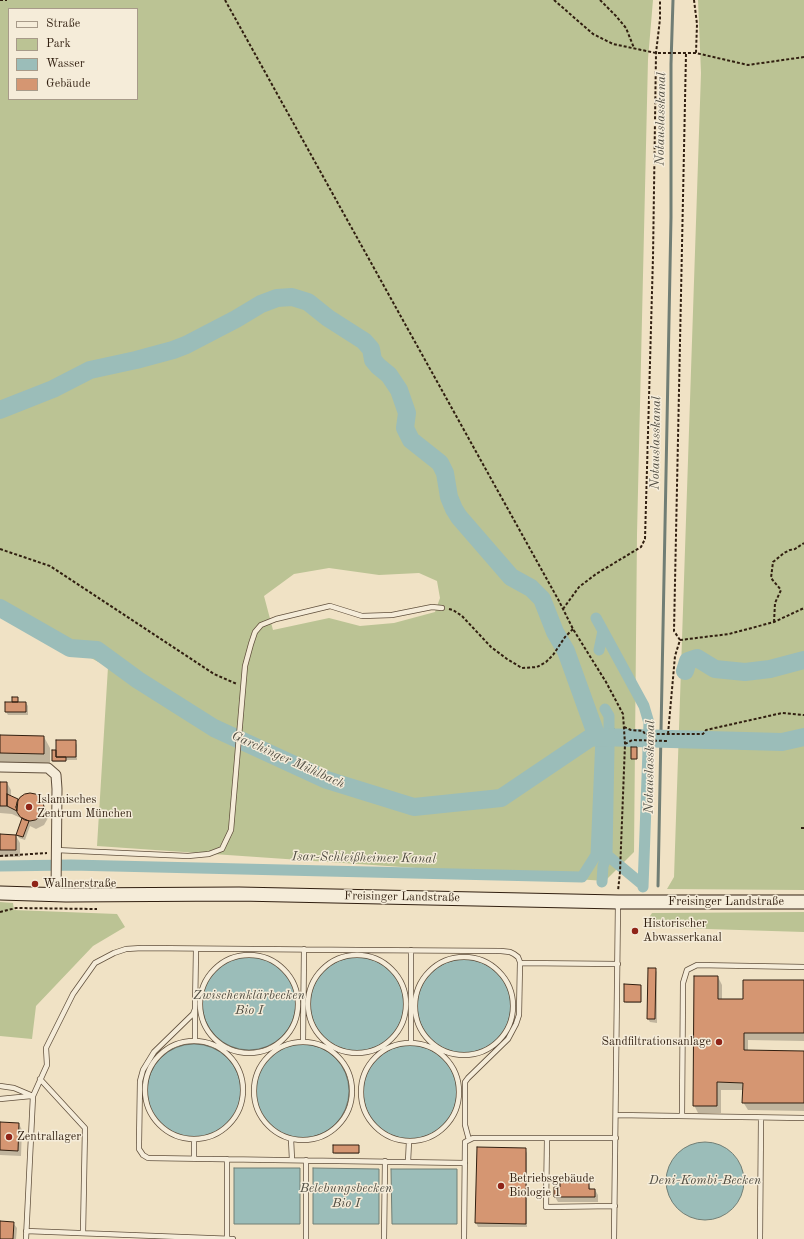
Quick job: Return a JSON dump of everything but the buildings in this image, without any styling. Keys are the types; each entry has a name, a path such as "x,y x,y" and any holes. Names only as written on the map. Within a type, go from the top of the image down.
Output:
{"main road":[{"name":"Freisinger Landstraße","path":"0,893 56,895 247,894 618,896 804,902"}],"street":[{"path":"0,767 48,768 56,775 56,895"}],"lane":[{"path":"56,853 188,856 209,854 222,849 231,830 245,666 250,644 255,632 261,625 276,619 330,606 362,616 392,615 432,608 442,608"},
{"path":"614,1239 618,896"},
{"path":"26,1239 33,1096 47,1065 46,1048 73,994 95,963 114,953 126,949 196,949 248,952 304,949 358,952 411,950 510,952 518,957 520,963 519,1015 515,1028 465,1082 465,1124 469,1140"},
{"path":"196,949 198,1003 202,1020 210,1035 222,1048 227,1052 237,1065 243,1080 243,1094 239,1111 230,1125 216,1135 194,1140 183,1139 168,1133 156,1121 148,1106 145,1089 148,1072 157,1058 168,1049 182,1042 195,1040 214,1044 222,1048 238,1053 249,1054 275,1048 291,1043 303,1042 329,1047 358,1054 374,1050 383,1048 395,1045 411,1042 422,1044 438,1049 444,1051 461,1055 478,1053 492,1047 506,1037 511,1022 514,1007 512,991 505,977 494,966 480,959 467,957 449,959 435,966 423,978 416,994 411,1003 405,1014 399,1030 388,1042 383,1048 374,1058 362,1078 361,1092 364,1110 372,1124 384,1134 395,1139 419,1141 431,1137 441,1131 455,1112 459,1094 457,1076 451,1065 438,1049 430,1041 420,1027 415,1011 411,1003 406,998 401,982 391,968 377,959 358,952 330,962 318,973 303,1003 298,1010 294,1025 284,1039 275,1048 264,1060 256,1074 253,1090 256,1105 263,1120 274,1131 292,1139 304,1140 320,1137 334,1129 345,1116 351,1101 352,1084 347,1068 337,1055 329,1047 317,1033 303,1003 298,994 292,979 282,966 269,958 248,952 223,962 212,972 203,986 198,1003 193,1014 154,1052 143,1070 140,1081 139,1106 139,1144 143,1155 148,1158 227,1158 465,1163"},
{"path":"303,1042 304,949"},
{"path":"411,950 411,1042"},
{"path":"467,951 467,957"},
{"path":"520,963 618,964"},
{"path":"682,1116 683,983 687,970 698,965 804,967"},
{"path":"195,1009 195,1040"},
{"path":"40,1079 85,1128 83,1233"},
{"path":"0,1086 14,1088 33,1096"},
{"path":"351,1091 361,1092"},
{"path":"243,1094 254,1095"},
{"path":"459,1094 465,1094"},
{"path":"0,1099 33,1096"},
{"path":"139,1106 148,1106"},
{"path":"616,1115 804,1118"},
{"path":"760,1239 761,1118"},
{"path":"464,1239 465,1142 473,1138 616,1138"},
{"path":"547,1138 546,1207 615,1206"},
{"path":"292,1139 292,1160"},
{"path":"194,1140 194,1158"},
{"path":"408,1162 409,1141"},
{"path":"227,1158 227,1239"},
{"path":"306,1160 306,1239"},
{"path":"384,1239 385,1161"},
{"path":"26,1231 233,1239"}],"path":[{"path":"0,0 7,0"},
{"path":"225,0 563,608 573,629 623,714 625,731 618,896"},
{"path":"554,0 593,34 613,44 656,53 696,53 748,65 804,58"},
{"path":"600,0 626,28 634,48"},
{"path":"563,608 579,587 596,574 641,547 645,539 653,257 656,53 660,19 660,0"},
{"path":"694,0 697,24 696,53"},
{"path":"680,640 674,631 686,53"},
{"path":"774,622 775,603 781,590 771,578 773,562 784,553 795,549 804,543"},
{"path":"0,548 50,566 214,674 243,687"},
{"path":"442,608 453,610 462,616 492,647 507,659 522,668 537,667 546,662 573,629"},
{"path":"680,640 729,634 774,622 804,608"},
{"path":"668,734 675,656 680,640"},
{"path":"624,727 631,730 643,731 645,734 703,734 706,730 782,713 804,715"},
{"path":"624,744 632,740 667,741"},
{"path":"0,856 56,853"},
{"path":"0,912 16,908 97,909"}],"green space":[{"path":"0,0 653,0 648,59 637,534 634,852 605,881 97,846 108,667 0,610","holes":["329,568 379,575 419,573 437,581 440,598 435,612 394,623 360,626 329,618 273,630 264,596 294,574"]},
{"path":"698,0 804,0 804,890 667,889 674,877 701,73"},
{"path":"0,902 13,903 14,910 117,914 125,927 93,946 36,1006 32,1039 0,1036"},
{"path":"804,912 804,932 643,927 652,913"}],"water":[{"name":"Zwischenklärbecken Bio I","path":"249,956 267,960 282,970 292,985 296,1003 292,1021 282,1036 267,1046 249,1050 231,1046 216,1036 206,1021 202,1003 206,985 216,970 231,960"},
{"name":"Zwischenklärbecken Bio I","path":"357,957 375,961 390,971 400,986 404,1004 400,1022 390,1037 375,1047 357,1051 339,1047 324,1037 314,1022 310,1004 314,986 324,971 339,961"},
{"path":"464,959 482,963 497,973 507,988 511,1006 507,1024 497,1039 482,1049 464,1053 446,1049 431,1039 421,1024 417,1006 421,988 431,973 446,963"},
{"name":"Zwischenklärbecken Bio I","path":"194,1044 212,1048 227,1058 237,1073 241,1091 237,1109 227,1124 212,1134 194,1138 176,1134 161,1124 151,1109 147,1091 151,1073 161,1058 176,1048"},
{"name":"Zwischenklärbecken Bio I","path":"302,1044 320,1048 335,1058 345,1073 349,1091 345,1109 335,1124 320,1134 302,1138 284,1134 269,1124 259,1109 255,1091 259,1073 269,1058 284,1048"},
{"path":"410,1045 428,1049 443,1059 453,1074 457,1092 453,1110 443,1125 428,1135 410,1139 392,1135 377,1125 367,1110 363,1092 367,1074 377,1059 392,1049"},
{"name":"Deni-Kombi-Becken","path":"705,1142 720,1145 733,1153 741,1166 744,1181 741,1196 733,1209 720,1217 705,1220 690,1217 677,1209 669,1196 666,1181 669,1166 677,1153 690,1145"},
{"name":"Belebungsbecken Bio I","path":"234,1168 300,1168 300,1224 234,1224"},
{"name":"Belebungsbecken Bio I","path":"313,1168 379,1169 379,1224 313,1224"},
{"name":"Belebungsbecken Bio I","path":"391,1169 457,1169 457,1224 392,1224"}],"waterway":[{"name":"Notauslasskanal","path":"658,886 671,217 671,64 673,0"},
{"path":"0,410 53,389 90,370 136,360 186,345 261,304 277,298 292,297 308,302 328,318 364,341 371,349 373,360 389,375 399,390 407,413 405,428 411,440 440,463 445,473 449,497 459,517 511,577 531,588 542,599 555,632 566,651 597,737"},
{"name":"Garchinger Mühlbach","path":"0,608 70,648 97,650 138,680 214,728 327,780 414,807 501,798 590,738 782,742 804,737"},
{"path":"596,618 644,706 649,723 643,887"},
{"path":"599,650 603,631"},
{"path":"685,671 688,661 697,658 715,669 745,672 770,669 804,660"},
{"path":"602,882 603,866 607,855 609,748 609,716 605,709"},
{"path":"610,727 615,731 617,737"},
{"path":"640,737 643,733 649,731"},
{"name":"Isar-Schleißheimer Kanal","path":"0,866 71,865 582,877 596,855 601,737"},
{"path":"607,855 643,885"}],"place":[{"name":"Islamisches Zentrum München","path":"29,807"},
{"name":"Wallnerstraße","path":"35,884"},
{"name":"Historischer Abwasserkanal","path":"635,931"},
{"name":"Sandfiltrationsanlage","path":"719,1042"},
{"name":"Zentrallager","path":"9,1137"},
{"name":"Betriebsgebäude Biologie 1","path":"501,1186"}]}
